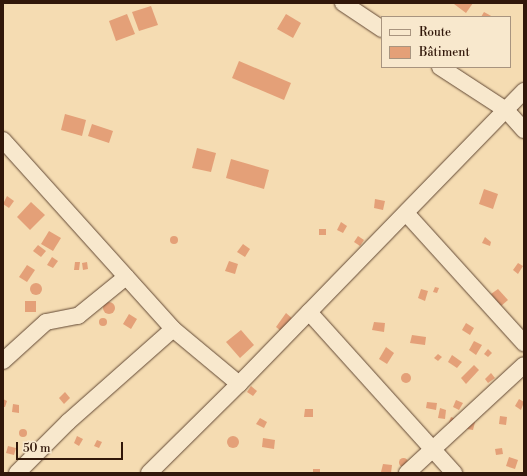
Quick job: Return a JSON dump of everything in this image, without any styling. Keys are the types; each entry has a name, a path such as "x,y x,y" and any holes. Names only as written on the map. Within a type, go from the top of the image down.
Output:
{"street":[{"path":"344,3 381,27"},
{"path":"442,68 506,110 524,130"},
{"path":"149,473 239,384 524,91"},
{"path":"5,148 173,329 239,384"},
{"path":"406,213 524,343"},
{"path":"3,360 46,322 78,316 126,277"},
{"path":"309,312 454,473"},
{"path":"17,473 68,422 173,329"},
{"path":"407,473 524,364"}],"building":[{"path":"454,3 473,3 466,13"},
{"path":"151,6 158,25 139,31 132,12"},
{"path":"484,12 491,16 482,16"},
{"path":"127,14 135,34 116,41 109,21"},
{"path":"286,14 301,23 293,38 277,29"},
{"path":"239,61 291,83 284,100 232,78"},
{"path":"65,114 86,120 82,136 61,130"},
{"path":"92,124 113,131 109,143 88,136"},
{"path":"197,148 216,153 211,172 192,168"},
{"path":"231,159 269,170 264,189 226,178"},
{"path":"484,189 498,194 493,209 479,204"},
{"path":"7,196 14,201 9,208 3,204"},
{"path":"375,199 385,201 383,210 374,208"},
{"path":"31,202 45,215 30,230 17,217"},
{"path":"341,222 347,226 343,233 337,230"},
{"path":"319,229 326,229 326,235 319,235"},
{"path":"49,231 61,238 53,251 41,244"},
{"path":"172,236 176,236 178,240 176,244 172,244 170,242 170,238"},
{"path":"358,236 364,240 360,246 354,242"},
{"path":"485,237 491,242 490,246 482,243"},
{"path":"243,244 250,249 245,257 237,252"},
{"path":"38,245 46,251 41,257 33,251"},
{"path":"52,257 58,261 53,268 47,265"},
{"path":"229,261 238,264 235,274 225,271"},
{"path":"75,262 80,262 79,270 74,270"},
{"path":"87,262 88,269 83,270 82,263"},
{"path":"518,263 523,266 518,274 513,270"},
{"path":"27,265 35,270 27,282 19,277"},
{"path":"34,283 38,283 42,289 38,295 34,295 30,291 30,287"},
{"path":"435,287 439,288 437,293 433,292"},
{"path":"421,289 428,291 425,301 418,298"},
{"path":"498,289 508,300 501,306 491,294"},
{"path":"25,301 36,301 36,312 25,312"},
{"path":"107,302 111,302 115,308 111,314 107,314 103,310 103,306"},
{"path":"286,313 301,326 291,339 276,327"},
{"path":"129,314 137,319 131,329 123,324"},
{"path":"101,318 105,318 107,322 105,326 101,326 99,324 99,320"},
{"path":"374,322 385,323 384,332 372,330"},
{"path":"466,323 474,328 470,335 462,330"},
{"path":"241,330 254,345 240,358 226,342"},
{"path":"412,335 426,337 425,345 410,343"},
{"path":"474,341 482,345 476,355 469,350"},
{"path":"386,347 394,353 387,364 379,359"},
{"path":"488,349 492,353 488,357 484,354"},
{"path":"438,354 442,357 438,361 434,358"},
{"path":"452,355 462,362 457,368 448,362"},
{"path":"474,365 479,370 466,384 461,378"},
{"path":"406,373 411,378 406,383 401,378"},
{"path":"491,373 495,378 488,383 485,379"},
{"path":"251,386 257,391 253,396 247,392"},
{"path":"65,392 70,398 64,404 59,398"},
{"path":"3,399 7,401 5,407 3,407"},
{"path":"519,399 524,402 521,410 515,406"},
{"path":"456,400 463,403 459,410 453,407"},
{"path":"427,402 437,403 436,410 426,408"},
{"path":"13,404 19,405 19,413 12,412"},
{"path":"440,408 446,410 445,419 438,418"},
{"path":"305,409 313,409 313,417 304,417"},
{"path":"500,416 507,417 506,425 499,424"},
{"path":"451,417 456,419 448,425"},
{"path":"260,418 267,422 264,428 256,424"},
{"path":"468,421 475,422 473,430 467,429"},
{"path":"21,429 25,429 27,433 25,437 21,437 19,435 19,431"},
{"path":"77,436 83,439 79,446 74,443"},
{"path":"231,436 235,436 239,442 235,448 231,448 227,444 227,440"},
{"path":"263,438 275,440 274,449 262,447"},
{"path":"97,440 102,442 99,448 94,446"},
{"path":"8,446 16,448 14,455 6,453"},
{"path":"502,448 503,454 496,455 495,449"},
{"path":"403,457 408,462 403,467 398,462"},
{"path":"509,457 518,460 515,469 506,466"},
{"path":"383,464 392,465 391,473 381,472"},
{"path":"313,469 320,469 320,473 313,473"}]}
